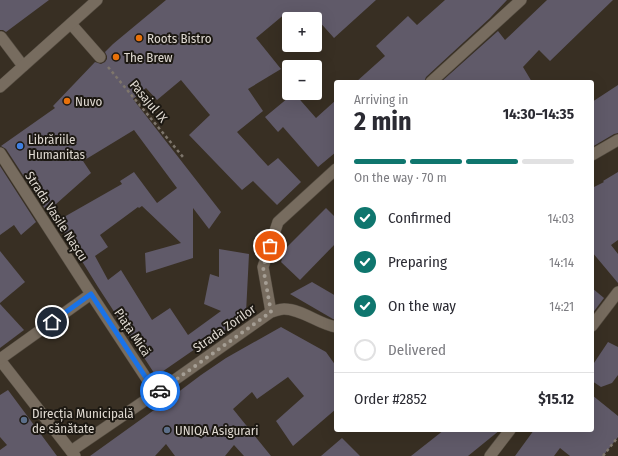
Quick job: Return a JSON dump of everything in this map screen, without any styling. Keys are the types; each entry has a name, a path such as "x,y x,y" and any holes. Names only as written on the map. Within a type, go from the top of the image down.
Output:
{"street":[{"path":"0,87 97,0"},
{"path":"433,80 521,0"},
{"path":"71,24 100,57"},
{"path":"1,37 23,66"},
{"path":"594,154 618,140"},
{"name":"Strada Vasile Nașcu","path":"0,153 91,294"},
{"path":"271,312 263,267 278,222 334,171"},
{"path":"594,323 618,292"},
{"path":"91,294 0,360 73,453 156,393"},
{"name":"Piața Mică","path":"91,294 118,339 156,393"},
{"name":"Strada Zorilor","path":"156,393 271,312 282,309 294,310 329,326 334,327"},
{"path":"490,456 508,432"}],"path":[{"name":"Pasajul IX","path":"100,57 183,157"},
{"path":"603,456 618,437"}],"building":[{"path":"0,0 49,0 6,32 0,30"},
{"path":"166,0 376,0 334,38 322,25 322,12 282,12 282,16 256,38 281,69 248,89 263,111 237,132 268,166 278,158 301,182 277,205 253,181 242,190 189,135 210,115 181,80 157,100 146,88 133,99 221,212 209,229 193,208 193,258 146,273 145,253 181,243 142,206 139,208 138,207 100,235 108,247 95,256 108,280 121,270 152,320 170,308 188,335 221,311 204,304 210,274 219,277 219,249 249,254 246,313 213,341 211,338 156,376 57,221 122,184 120,181 134,172 157,203 177,188 134,130 83,161 91,173 47,212 6,149 1,146 55,108 53,106 95,62 101,64 105,62 107,56 105,52"},
{"path":"445,0 507,0 490,18 426,77 425,80 358,80 385,56 376,46 408,16 417,25"},
{"path":"547,0 613,0 550,61 539,50 523,67 531,80 443,80 498,31 505,40"},
{"path":"618,85 618,133 594,146 594,101"},
{"path":"286,100 300,100 316,118 334,102 334,154 318,167 283,127 278,132 265,117"},
{"path":"0,166 36,222 21,235 14,225 0,235"},
{"path":"618,172 618,240 611,245 618,254 618,283 594,254 594,187 604,182 603,181"},
{"path":"326,208 334,216 334,245 300,280 281,262 286,248"},
{"path":"0,251 25,282 0,303"},
{"path":"312,282 334,295 334,319 333,319 290,294"},
{"path":"594,290 604,298 594,311"},
{"path":"0,304 24,330 0,348"},
{"path":"281,327 326,352 334,363 334,411 293,446 276,421 304,396 288,377 257,399 252,392 233,409 271,456 244,456 234,445 225,456 175,456 166,444 155,456 90,456 201,375 226,358"},
{"path":"608,342 618,347 618,375 612,383 601,387 594,382 594,363"},
{"path":"8,390 57,456 0,456 0,450 7,445 0,437 0,395"},
{"path":"594,397 618,416 618,437 603,456 570,456 560,448 554,456 515,456 533,432 594,432"},
{"path":"441,432 498,432 468,456 411,456"},
{"path":"342,438 360,456 321,456"}],"way so far":[{"path":"160,391 271,312 263,267 270,246"}],"place":[{"name":"Roots Bistro","path":"139,38"},
{"name":"The Brew","path":"116,57"},
{"name":"Nuvo","path":"67,101"},
{"name":"Librăriile Humanitas","path":"20,146"},
{"name":"Direcția Municipală de sănătate","path":"24,420"},
{"name":"UNIQA Asigurari","path":"167,430"}],"route":[{"path":"52,322 91,294 156,393 160,391"}]}
